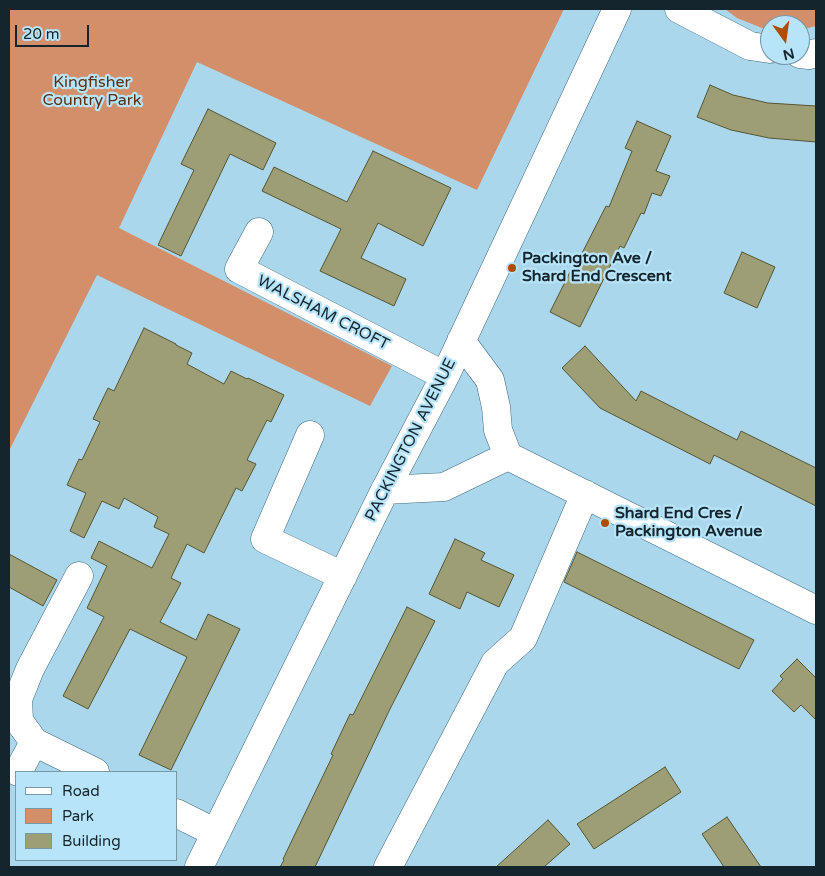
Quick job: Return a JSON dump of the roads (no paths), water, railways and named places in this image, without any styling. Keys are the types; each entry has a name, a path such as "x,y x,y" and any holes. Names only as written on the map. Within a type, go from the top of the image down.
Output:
{"street":[{"name":"PACKINGTON AVENUE","path":"199,867 384,490 445,376 618,9"},
{"path":"679,9 750,46 760,48"},
{"name":"WALSHAM CROFT","path":"259,232 239,270 445,376"},
{"path":"461,341 490,380 496,407 498,430 508,456 816,610"},
{"path":"310,435 265,539 343,576"},
{"path":"384,490 444,487 508,456"},
{"path":"388,867 495,663 523,638 585,494"},
{"path":"79,576 30,669 18,698 19,721 34,742 93,771"},
{"path":"19,771 34,742"},
{"path":"9,789 15,778"},
{"path":"178,814 216,833"}],"place":[{"name":"Packington Ave / Shard End Crescent","path":"512,268"},
{"name":"Shard End Cres / Packington Avenue","path":"605,523"}],"park label":[{"name":"Kingfisher Country Park","path":"92,92"}]}
